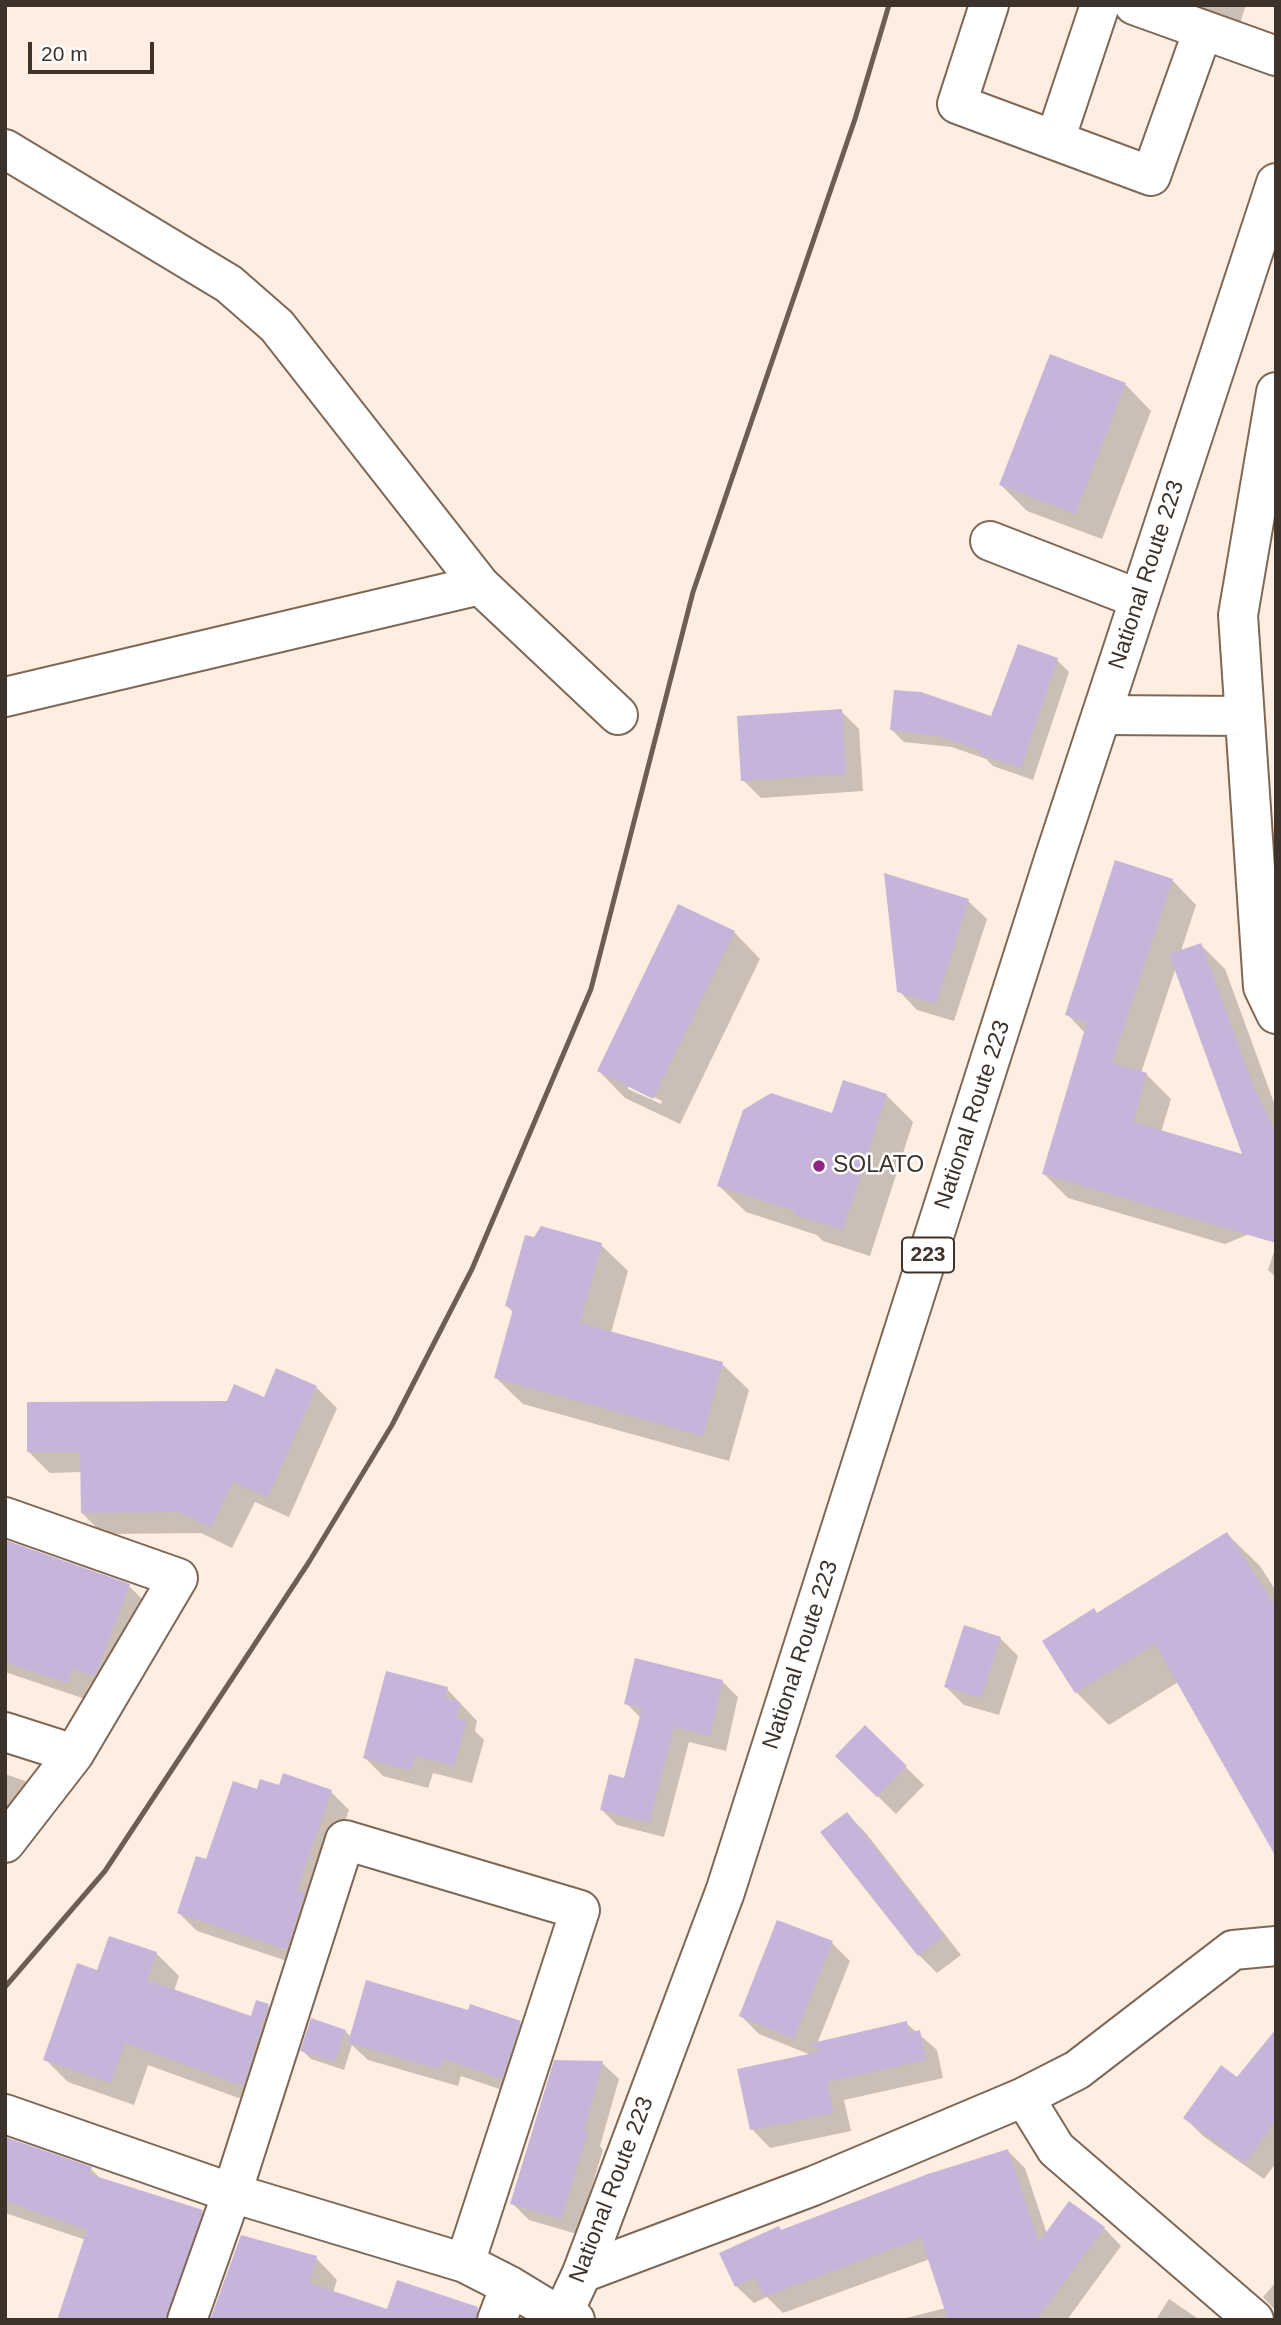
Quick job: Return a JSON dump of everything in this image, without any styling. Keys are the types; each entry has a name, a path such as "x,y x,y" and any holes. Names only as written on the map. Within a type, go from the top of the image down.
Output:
{"main road":[{"path":"989,5 957,104 1151,176 1203,30"},
{"path":"1055,140 1100,5"},
{"path":"1134,5 1276,56"},
{"path":"5,149 229,284 260,309 277,326 480,585 618,715"},
{"name":"National Route 223","path":"565,2319 725,1892 1139,599 1276,183"},
{"path":"1276,392 1238,615 1263,987 1276,1014"},
{"path":"990,541 1139,599"},
{"path":"5,697 480,585"},
{"path":"1102,715 1244,716"},
{"path":"5,1517 178,1578 74,1754 5,1843"},
{"path":"5,1732 74,1754"},
{"path":"187,2320 232,2193 345,1840 580,1910 465,2263"},
{"path":"582,2273 813,2186 1024,2097 1077,2070 1233,1950 1276,1946"},
{"path":"1024,2097 1056,2149 1254,2320"},
{"path":"5,2114 232,2193 465,2263 504,2303 565,2319"}],"building":[{"path":"1050,354 1126,383 1075,514 999,485"},
{"path":"1018,644 1058,658 1021,768 938,736 890,730 894,690 921,692 991,716"},
{"path":"842,709 846,774 741,781 737,716"},
{"path":"1115,860 1173,879 1112,1063 1147,1073 1133,1122 1242,1154 1169,954 1201,943 1254,1087 1276,1134 1276,1243 1042,1174 1087,1022 1065,1015"},
{"path":"884,873 969,899 936,1004 897,992"},
{"path":"678,904 735,931 653,1099 597,1071"},
{"path":"843,1080 887,1094 843,1230 794,1215 795,1211 717,1186 743,1110 771,1093 832,1113"},
{"path":"541,1226 602,1243 580,1323 723,1362 703,1436 494,1378 513,1309 505,1306 525,1235 534,1237"},
{"path":"276,1368 317,1386 268,1497 233,1482 211,1528 179,1512 81,1513 80,1452 27,1452 27,1402 227,1401 234,1384 264,1397"},
{"path":"1227,1532 1276,1607 1276,1857 1155,1644 1075,1693 1042,1641 1094,1608 1097,1613"},
{"path":"5,1540 130,1584 95,1676 72,1669 67,1683 5,1662"},
{"path":"964,1625 1001,1637 981,1698 944,1687"},
{"path":"635,1658 723,1680 710,1736 674,1727 649,1823 600,1810 609,1774 624,1778 642,1708 624,1704"},
{"path":"386,1671 448,1687 445,1698 460,1702 456,1718 467,1721 454,1766 415,1756 410,1771 363,1758"},
{"path":"865,1725 907,1766 877,1797 835,1756"},
{"path":"283,1773 332,1790 297,1890 305,1892 287,1950 177,1913 196,1856 206,1859 233,1781 257,1789 260,1779 279,1785"},
{"path":"847,1812 944,1936 918,1956 820,1832"},
{"path":"777,1920 833,1941 794,2039 739,2016"},
{"path":"109,1936 157,1952 147,1980 251,2016 256,2000 269,2004 243,2086 125,2043 111,2083 43,2060 77,1963 97,1970"},
{"path":"366,1980 468,2010 470,2004 521,2021 502,2079 443,2059 440,2069 348,2043"},
{"path":"311,2018 346,2030 335,2062 300,2051"},
{"path":"907,2021 909,2033 920,2030 926,2060 827,2082 834,2113 750,2130 737,2069 823,2051 808,2044"},
{"path":"1276,2029 1276,2120 1245,2163 1183,2118 1221,2065 1237,2077"},
{"path":"554,2060 603,2061 584,2131 588,2132 561,2219 510,2204"},
{"path":"5,2137 92,2167 89,2174 203,2210 166,2320 57,2320 87,2230 5,2201"},
{"path":"1008,2149 1039,2242 1069,2201 1105,2227 1036,2320 948,2320 921,2238 764,2297 755,2277 735,2287 719,2253 779,2226 781,2230 928,2174"},
{"path":"241,2235 317,2256 309,2283 387,2309 397,2280 478,2307 476,2320 210,2320"}],"railway":[{"path":"5,1987 105,1871 309,1562 392,1425 472,1269 591,989 693,592 855,119 889,5"}],"place":[{"name":"SOLATO","path":"819,1166"}]}
